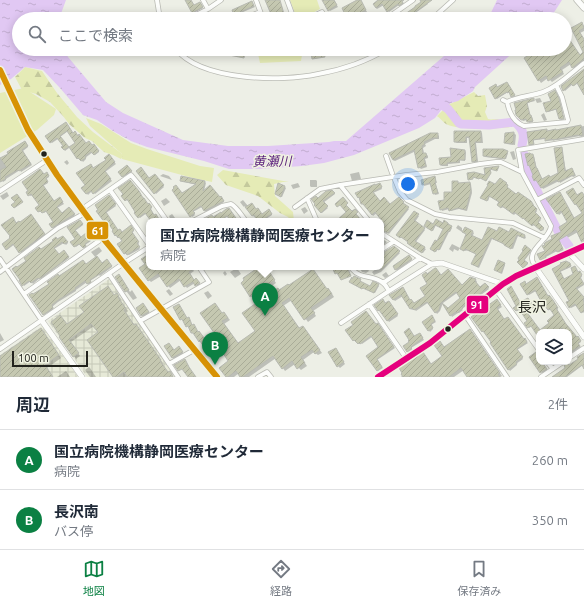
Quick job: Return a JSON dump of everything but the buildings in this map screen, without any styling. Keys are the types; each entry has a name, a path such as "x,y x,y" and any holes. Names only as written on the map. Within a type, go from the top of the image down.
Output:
{"main road":[{"path":"577,0 584,8"}],"street":[{"path":"157,0 159,12"},
{"path":"203,0 208,9"},
{"path":"203,12 221,0"},
{"path":"256,0 260,12"},
{"path":"287,0 291,12"},
{"path":"395,12 407,2 413,0"},
{"path":"440,12 453,0"},
{"path":"184,56 197,65 224,74 269,79 319,74 358,63 373,56"},
{"path":"556,85 562,98 568,120 567,122 524,126 515,120 505,101 539,93 556,85 584,63"},
{"path":"0,70 28,130 83,211 103,238 217,377"},
{"path":"584,139 518,150 522,172 551,226 550,231 534,251 532,260 584,337"},
{"path":"386,156 392,173"},
{"path":"0,191 47,160"},
{"path":"295,207 320,189 340,184 437,172 496,162 501,162 522,172"},
{"path":"0,272 131,174 165,218"},
{"path":"537,200 579,178 584,185"},
{"path":"394,180 400,192 407,200 435,214 450,217 514,223 545,238"},
{"path":"340,184 367,218"},
{"path":"110,190 146,242"},
{"path":"307,198 316,218"},
{"path":"199,218 222,206 230,204 238,210 244,218"},
{"path":"384,235 432,264"},
{"path":"24,294 103,238"},
{"path":"384,248 393,242"},
{"path":"378,377 430,342 516,276 584,246"},
{"path":"0,349 146,248"},
{"path":"569,253 584,269"},
{"path":"384,283 420,258"},
{"path":"0,259 82,377"},
{"path":"341,323 432,264 442,263 504,284"},
{"path":"140,321 209,282 200,270"},
{"path":"354,270 361,276 375,278 384,283 389,291"},
{"path":"109,274 178,377"},
{"path":"496,290 536,346"},
{"path":"369,304 406,358"},
{"path":"465,315 507,377"},
{"path":"572,356 584,348"},
{"path":"169,364 194,350"},
{"path":"550,365 553,369"},
{"path":"542,377 559,365"},
{"path":"258,377 267,372 271,377"}],"shaded area":[{"path":"109,279 176,377 87,377 48,321"},
{"path":"42,326 78,377 0,377 0,355"}],"green space":[{"path":"290,0 317,0 320,9 314,12 294,12"},
{"path":"258,56 302,56 301,61 260,63"},
{"path":"25,67 42,71 57,93 77,117 93,132 121,153 123,156 121,159 104,152 92,141 85,138 69,124 50,102 36,94 22,90 15,77"},
{"path":"24,88 56,109 54,115 37,130 0,153 0,93"},
{"path":"474,92 478,96 485,95 487,106 485,112 488,119 498,119 511,123 512,127 460,128 446,124 437,116 448,105"},
{"path":"86,118 101,124 131,143 200,166 214,168 212,182 122,159 122,154 90,126"},
{"path":"223,170 289,182 274,184 275,196 293,212 294,218 289,218 280,213 258,196 226,185 217,175"}],"water":[{"name":"黄瀬川","path":"0,0 66,0 62,12 12,12 12,56 68,56 106,102 123,113 183,140 228,146 268,146 346,141 444,56 509,56 475,87 473,91 442,109 435,118 419,128 354,155 324,163 260,169 229,169 204,161 147,147 131,141 97,120 83,115 43,70 25,67 11,79 0,85"},
{"path":"497,0 562,0 554,12 491,12"}],"waterway":[{"path":"436,101 448,109 461,124 489,125 515,122 523,132 522,145"},
{"path":"524,154 528,171 539,195"},
{"path":"542,200 559,233 569,246"}],"transit line":[{"name":"61","path":"0,70 28,130 57,175 103,238 217,377"},
{"name":"91","path":"378,377 430,343 503,284 516,276 584,246"}],"place":[{"name":"国立病院機構静岡医療センター","path":"265,316"},
{"name":"長沢南","path":"215,365"}],"district":[{"name":"長沢","path":"532,307"}]}
